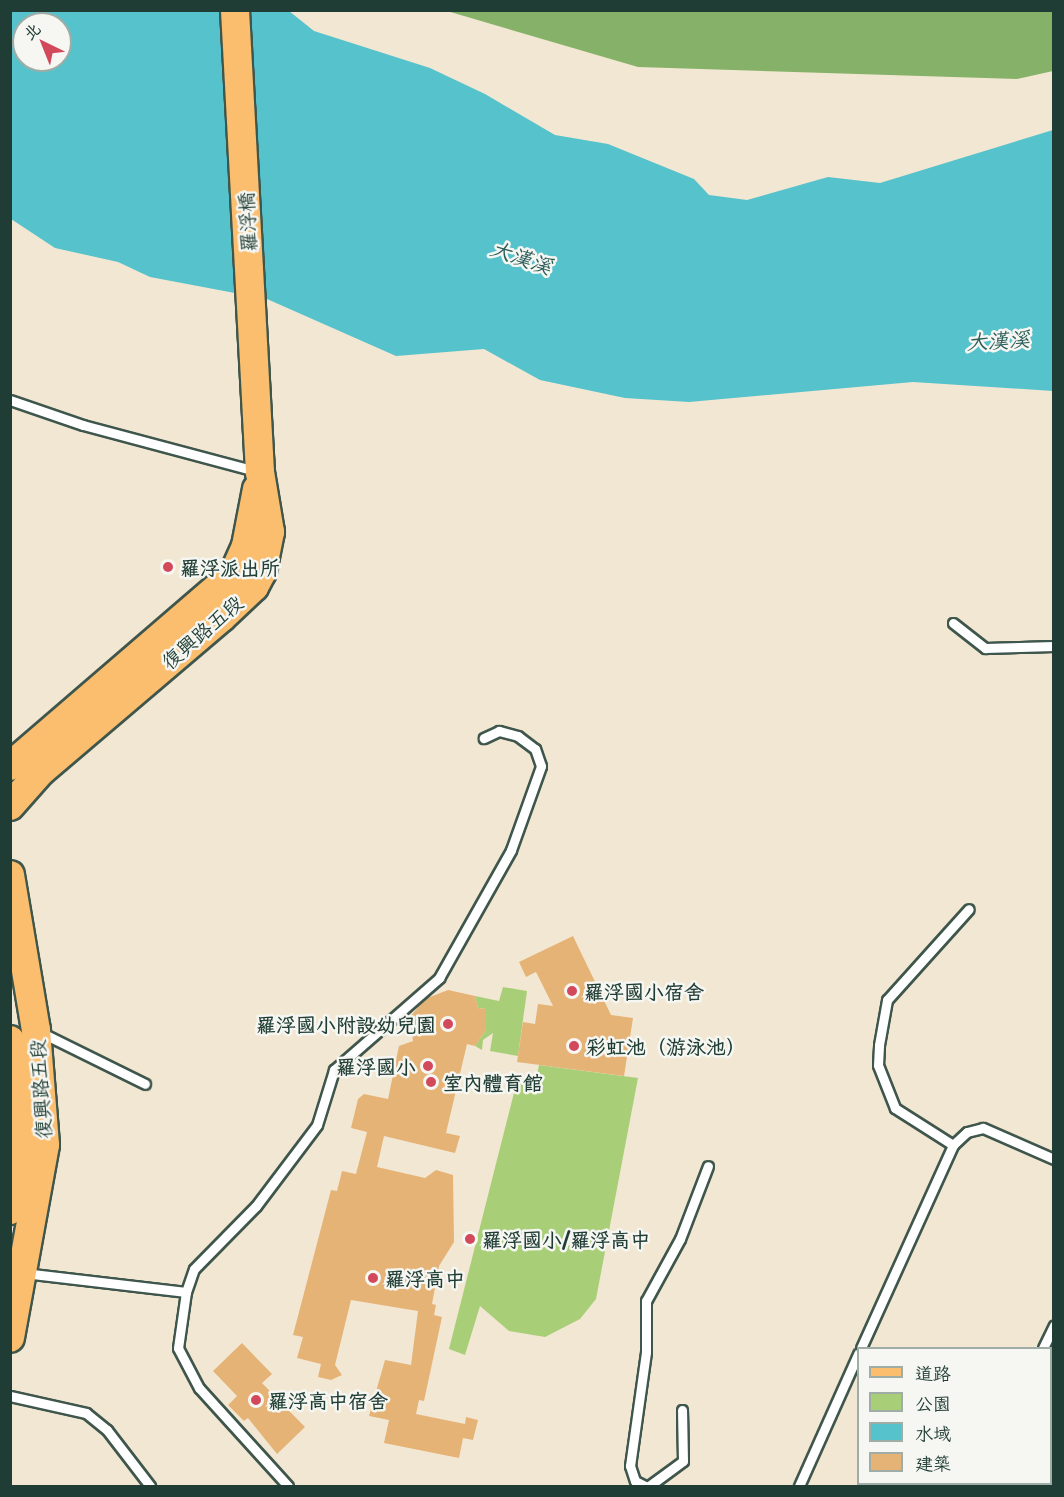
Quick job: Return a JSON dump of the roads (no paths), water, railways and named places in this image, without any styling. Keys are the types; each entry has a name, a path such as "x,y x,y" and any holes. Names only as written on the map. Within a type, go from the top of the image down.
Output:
{"main road":[{"name":"羅浮橋","path":"235,10 260,434"},
{"name":"復興路五段","path":"13,786 171,644 234,573 246,546 260,472 260,434"},
{"name":"復興路五段","path":"10,875 23,1035 25,1141 10,1338"},
{"name":"復興路五段","path":"10,1210 25,1141"}],"lane":[{"path":"10,400 84,426 260,472"},
{"path":"953,623 985,648 1053,646"},
{"path":"288,1486 199,1388 178,1348 186,1292 194,1269 256,1206 317,1125 334,1071 440,978 511,850 541,766 535,749 518,736 499,731 484,738"},
{"path":"953,1145 895,1108 878,1065 887,1000 969,909"},
{"path":"23,1035 145,1084"},
{"path":"861,1347 953,1145 967,1132 983,1128 1053,1159"},
{"path":"645,1486 635,1481 630,1466 646,1352 646,1301 680,1239 708,1166"},
{"path":"16,1271 186,1292"},
{"path":"1043,1347 1053,1325"},
{"path":"799,1486 857,1356"},
{"path":"10,1396 86,1413 107,1430 150,1486"},
{"path":"649,1486 683,1461 682,1410"}],"water":[{"name":"大漢溪","path":"10,11 289,11 314,31 430,68 485,94 555,135 608,144 694,179 709,195 747,200 828,177 880,183 1053,130 1053,391 913,382 689,402 625,398 540,380 484,349 396,356 267,299 150,277 118,262 55,248 11,219"}],"place":[{"name":"羅浮派出所","path":"168,567"},
{"name":"羅浮國小宿舍","path":"572,991"},
{"name":"羅浮國小附設幼兒園","path":"448,1024"},
{"name":"彩虹池（游泳池）","path":"574,1046"},
{"name":"羅浮國小","path":"428,1066"},
{"name":"室內體育館","path":"431,1082"},
{"name":"羅浮國小/羅浮高中","path":"470,1239"},
{"name":"羅浮高中","path":"373,1278"},
{"name":"羅浮高中宿舍","path":"256,1400"}]}
